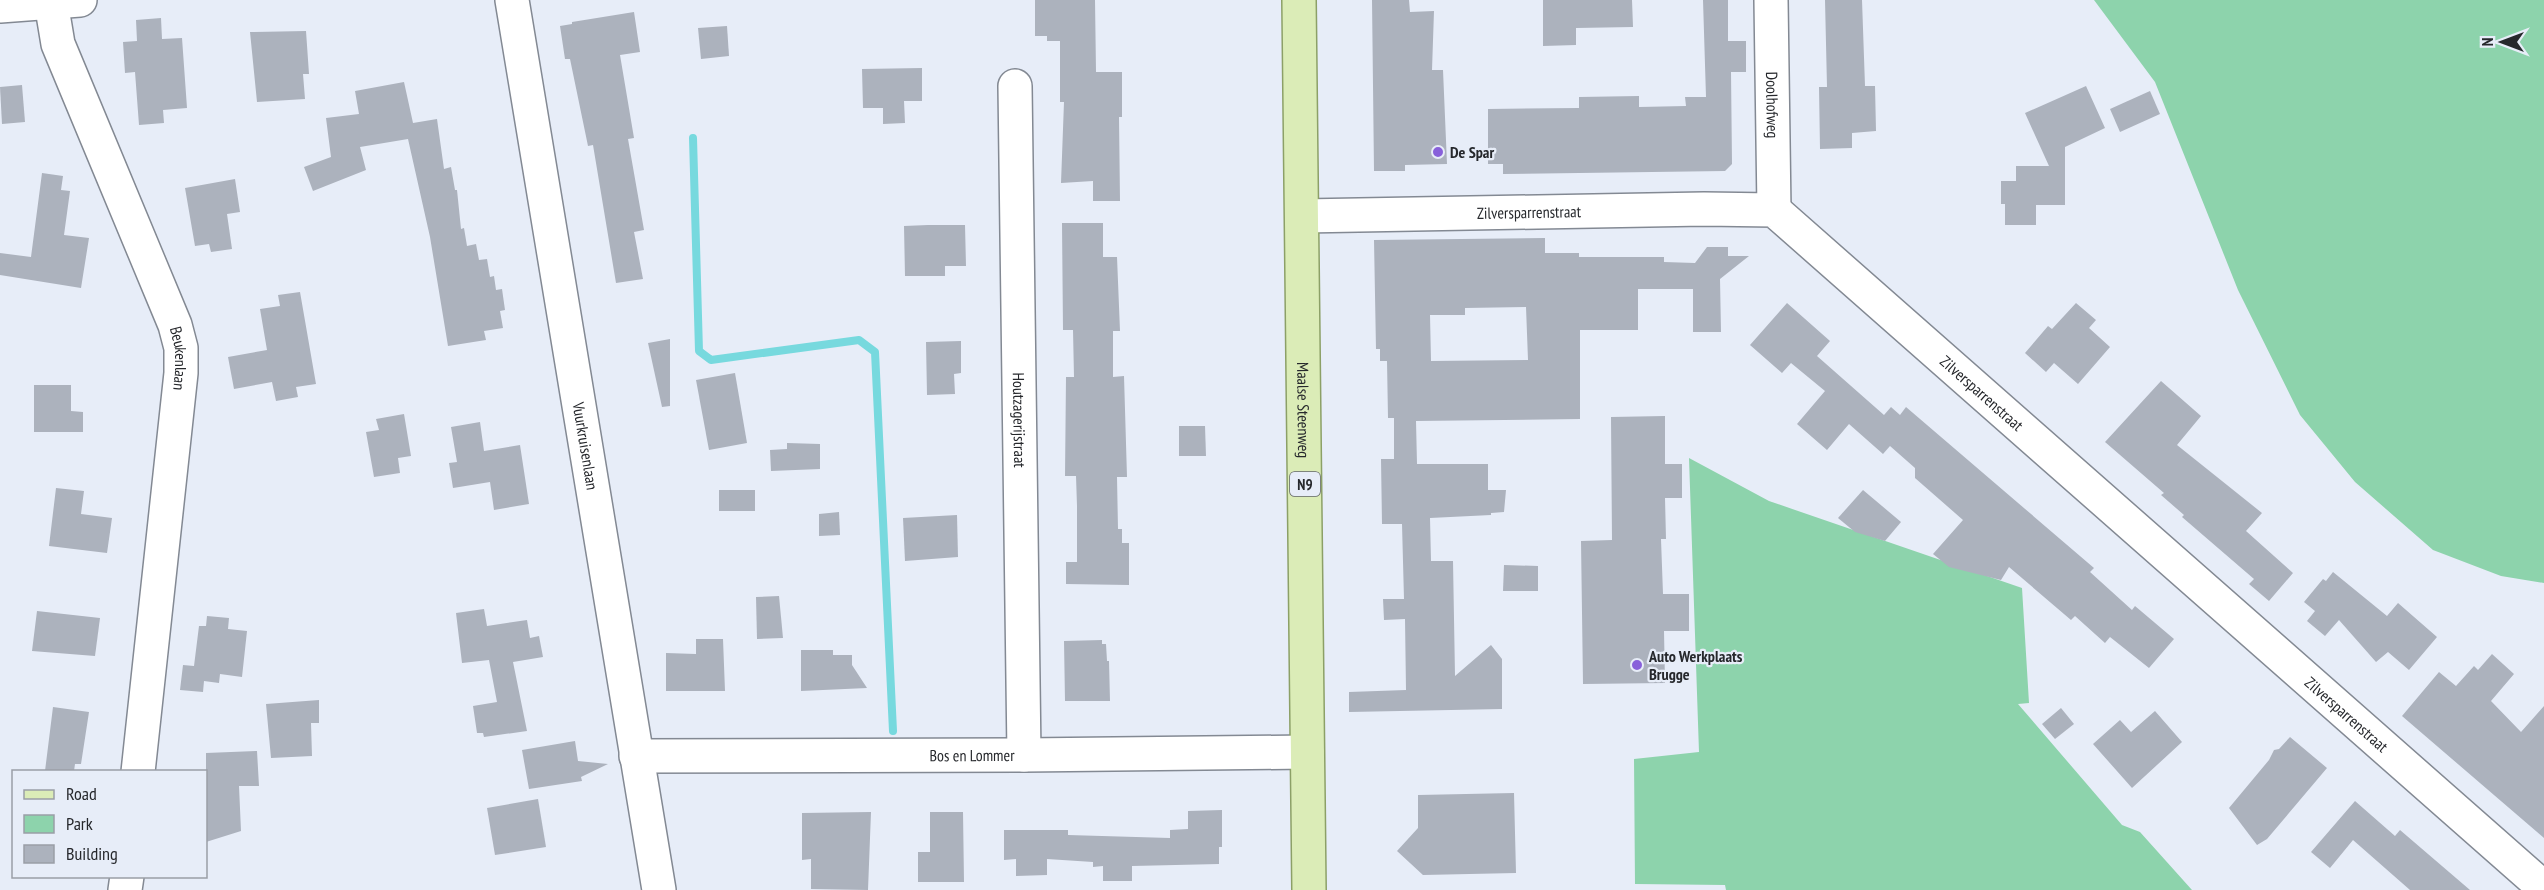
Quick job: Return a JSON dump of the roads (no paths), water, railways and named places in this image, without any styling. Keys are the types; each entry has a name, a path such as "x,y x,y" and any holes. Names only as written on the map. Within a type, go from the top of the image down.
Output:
{"main road":[{"name":"Maalse Steenweg","path":"1299,0 1309,890"}],"street":[{"name":"Vuurkruisenlaan","path":"512,0 659,890"},
{"name":"Doolhofweg","path":"1771,0 1774,210"},
{"path":"0,6 66,1"},
{"name":"Beukenlaan","path":"66,1 58,44 166,299 181,348 181,373 138,770"},
{"name":"Houtzagerijstraat","path":"1015,86 1024,755"},
{"name":"Zilversparrenstraat","path":"1303,216 1704,209 1774,210 2544,888"},
{"name":"Bos en Lommer","path":"636,756 1307,752"}],"waterway":[{"path":"693,138 699,351 711,360 859,340 875,352 893,731"}],"place":[{"name":"De Spar","path":"1438,152"},
{"name":"Auto Werkplaats Brugge","path":"1637,665"}]}
